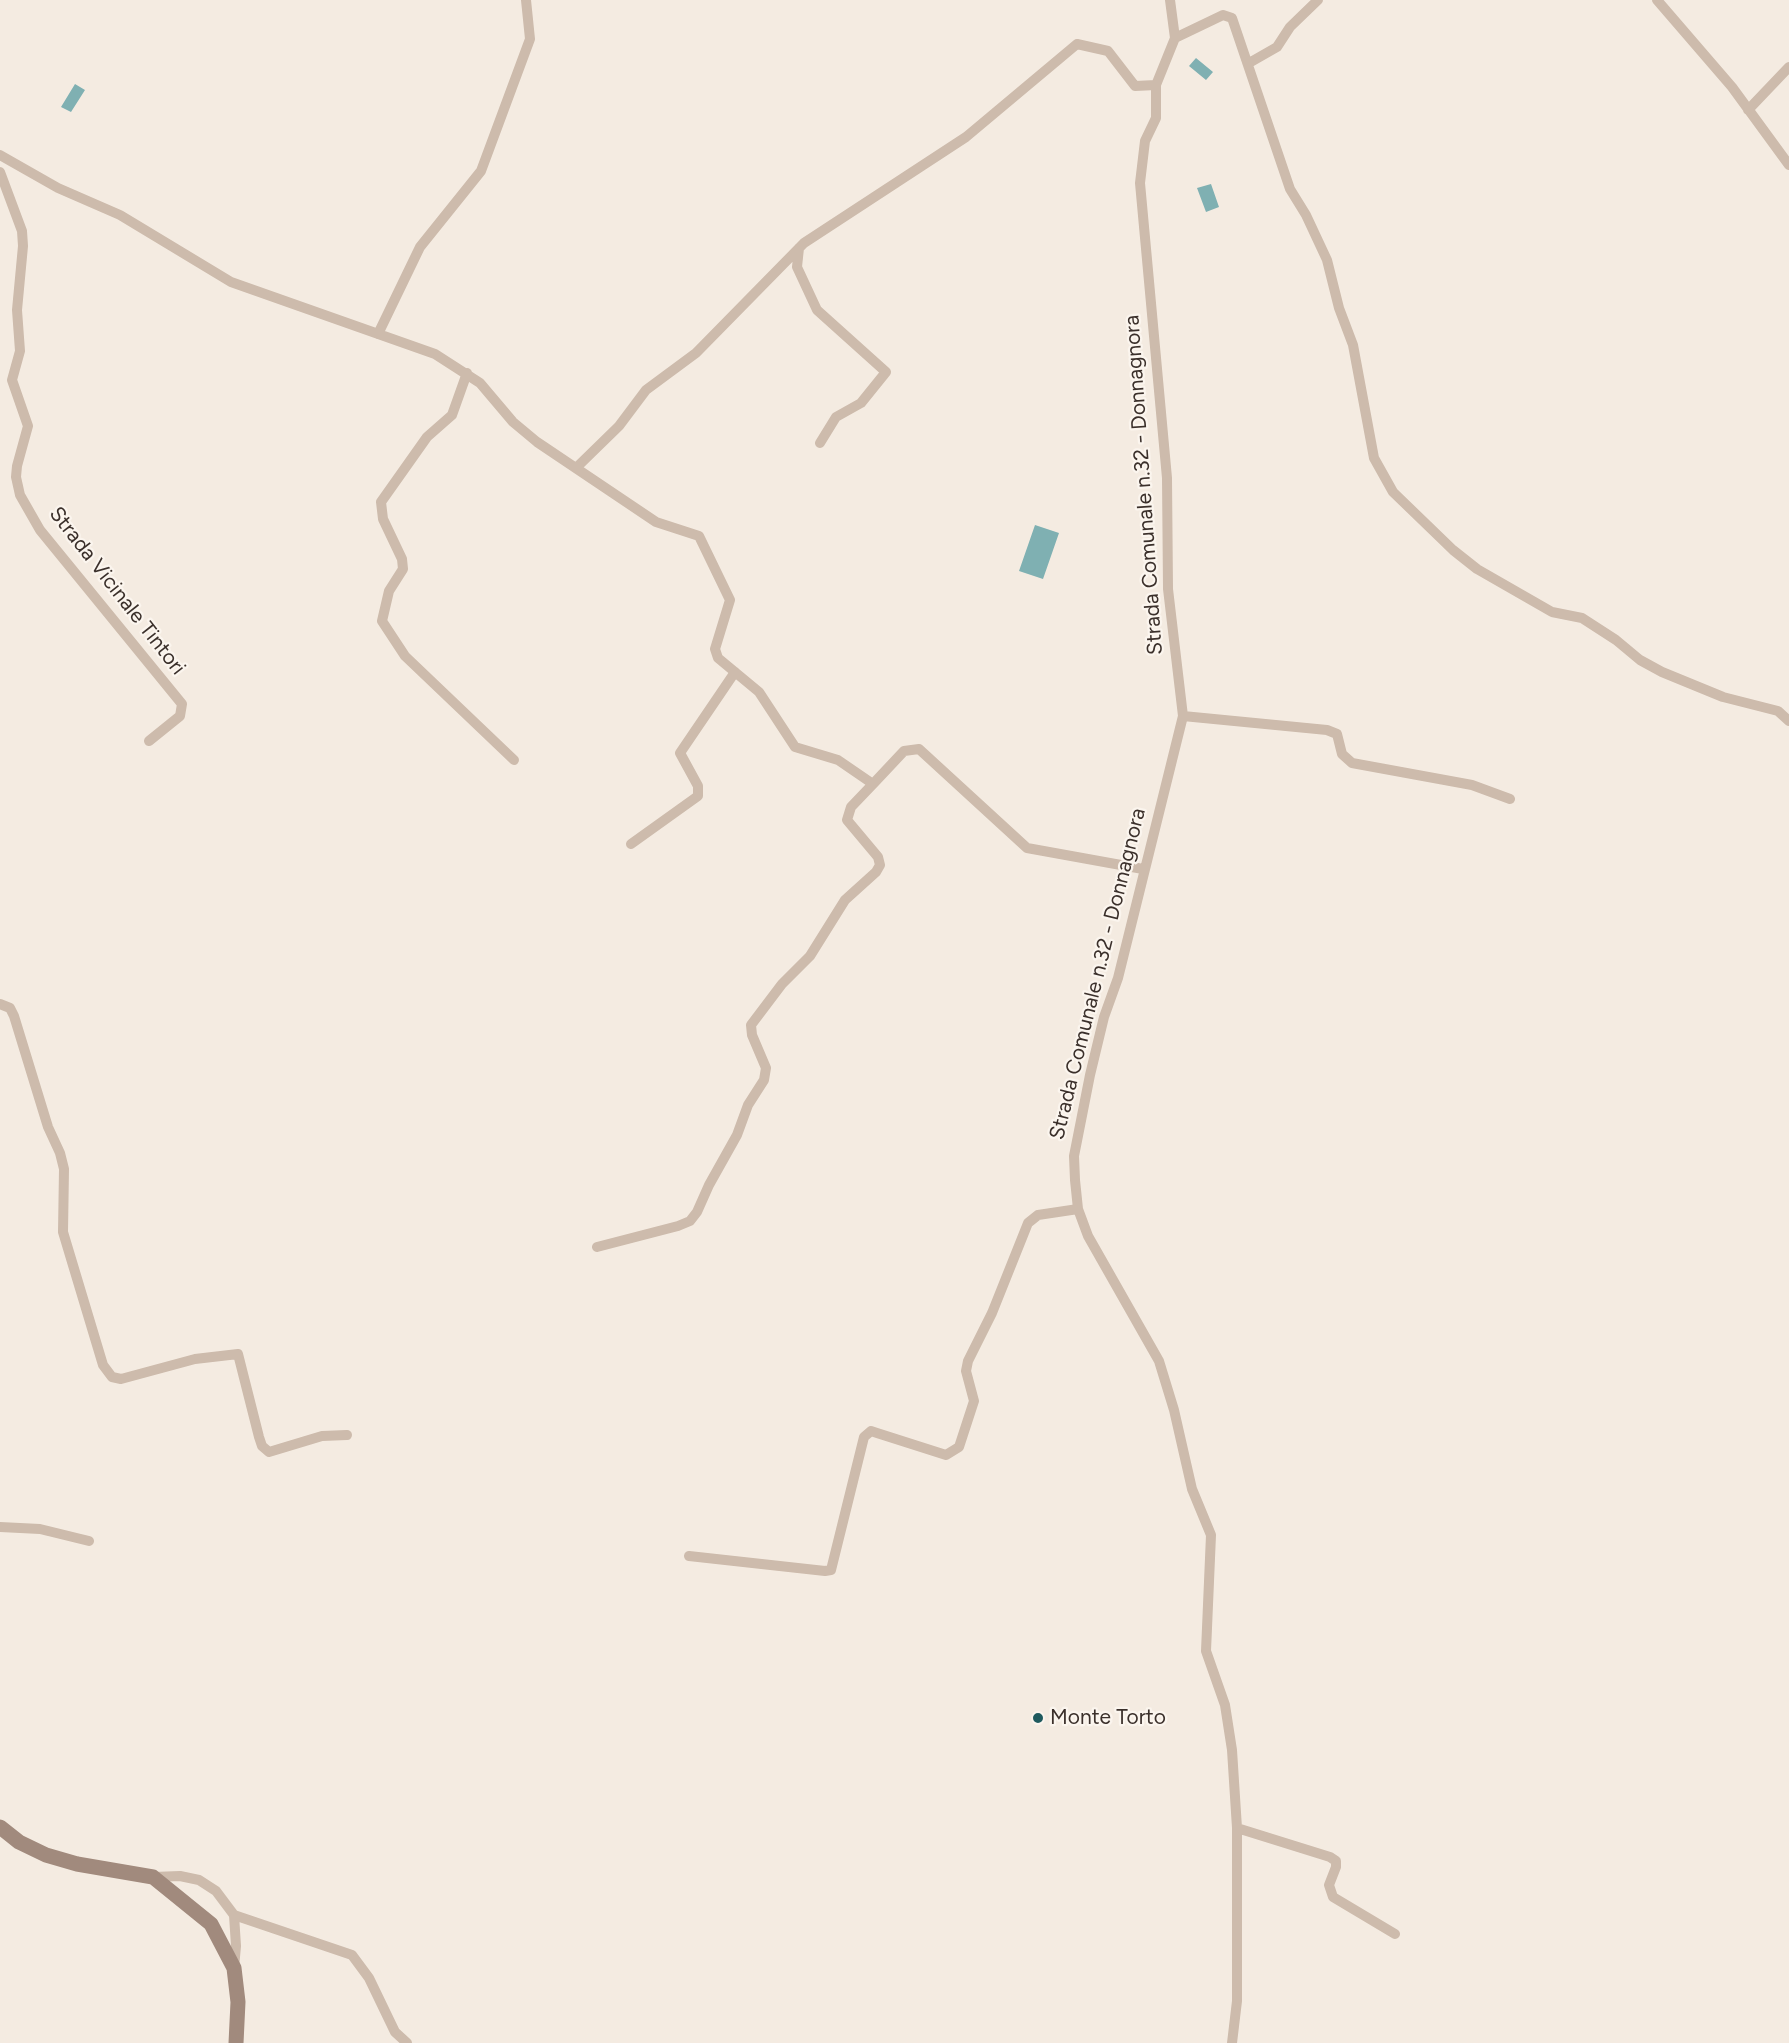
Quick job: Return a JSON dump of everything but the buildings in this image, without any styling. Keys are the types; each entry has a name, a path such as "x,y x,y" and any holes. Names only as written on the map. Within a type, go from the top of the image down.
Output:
{"main road":[{"path":"0,1827 19,1842 46,1855 77,1864 153,1877 211,1924 234,1968 238,2002 236,2043"}],"street":[{"path":"378,334 420,247 481,171 530,39 526,0"},
{"name":"Strada Comunale n.32 - Donnagnora","path":"1170,0 1175,38 1156,86 1156,118 1145,141 1140,183 1167,478 1168,589 1183,716 1143,869 1118,978 1101,1026 1074,1156 1078,1209 1088,1236 1159,1361 1174,1410 1192,1489 1211,1535 1206,1651 1225,1705 1232,1750 1237,1828 1237,2001 1232,2043"},
{"path":"1249,63 1277,47 1290,27 1318,0"},
{"path":"1657,0 1748,110 1789,165"},
{"path":"1175,38 1223,15 1232,18 1290,189 1306,215 1327,260 1339,308 1353,345 1374,458 1393,492 1453,550 1477,569 1552,612 1582,618 1616,640 1640,660 1662,672 1723,697 1778,711 1789,721"},
{"path":"577,467 619,426 646,390 696,353 799,248 966,137 1077,44 1108,51 1135,86 1156,86"},
{"path":"1748,110 1789,67"},
{"path":"0,155 58,188 120,216 231,282 435,354 480,383 513,422 537,442 656,522 699,536 730,600 715,649 718,658 759,692 795,747 838,760 873,784"},
{"name":"Strada Vicinale Tintori","path":"0,172 22,231 23,246 18,298 20,351 12,380 28,426 17,466 16,477 20,495 40,530 182,704 180,716 149,741"},
{"path":"799,248 797,267 817,310 886,372 861,403 836,417 820,443"},
{"path":"467,373 452,415 428,437 381,502 383,519 402,559 403,569 389,591 382,621 405,656 514,760"},
{"path":"631,844 698,796 698,786 680,753 735,672"},
{"path":"1183,716 1327,730 1337,734 1342,754 1353,763 1472,785 1510,799"},
{"path":"597,1247 678,1226 690,1221 697,1212 708,1185 737,1135 748,1105 764,1080 766,1068 752,1035 751,1025 782,984 817,946 845,900 876,872 880,865 878,857 847,820 851,807 904,752 919,750 1027,848 1086,856 1143,869"},
{"path":"0,1004 10,1008 14,1016 48,1126 60,1153 64,1169 63,1232 103,1365 112,1377 121,1379 195,1359 238,1354 262,1446 269,1452 322,1436 347,1435"},
{"path":"689,1556 831,1570 864,1437 871,1431 946,1455 959,1447 974,1401 966,1371 969,1361 992,1313 1028,1223 1038,1215 1078,1209"},
{"path":"0,1527 40,1529 89,1541"},
{"path":"1237,1828 1330,1857 1336,1861 1329,1885 1333,1897 1395,1934"},
{"path":"153,1877 180,1876 199,1880 216,1891 234,1915 236,1946 234,1968"},
{"path":"234,1915 352,1955 369,1978 395,2032 407,2043"}],"water":[{"path":"1196,58 1213,72 1206,80 1189,66"},
{"path":"75,84 85,90 71,112 61,107"},
{"path":"1211,184 1219,207 1206,212 1197,188"},
{"path":"1035,525 1059,533 1043,579 1019,571"}],"place":[{"name":"Monte Torto","path":"1038,1718"}]}
